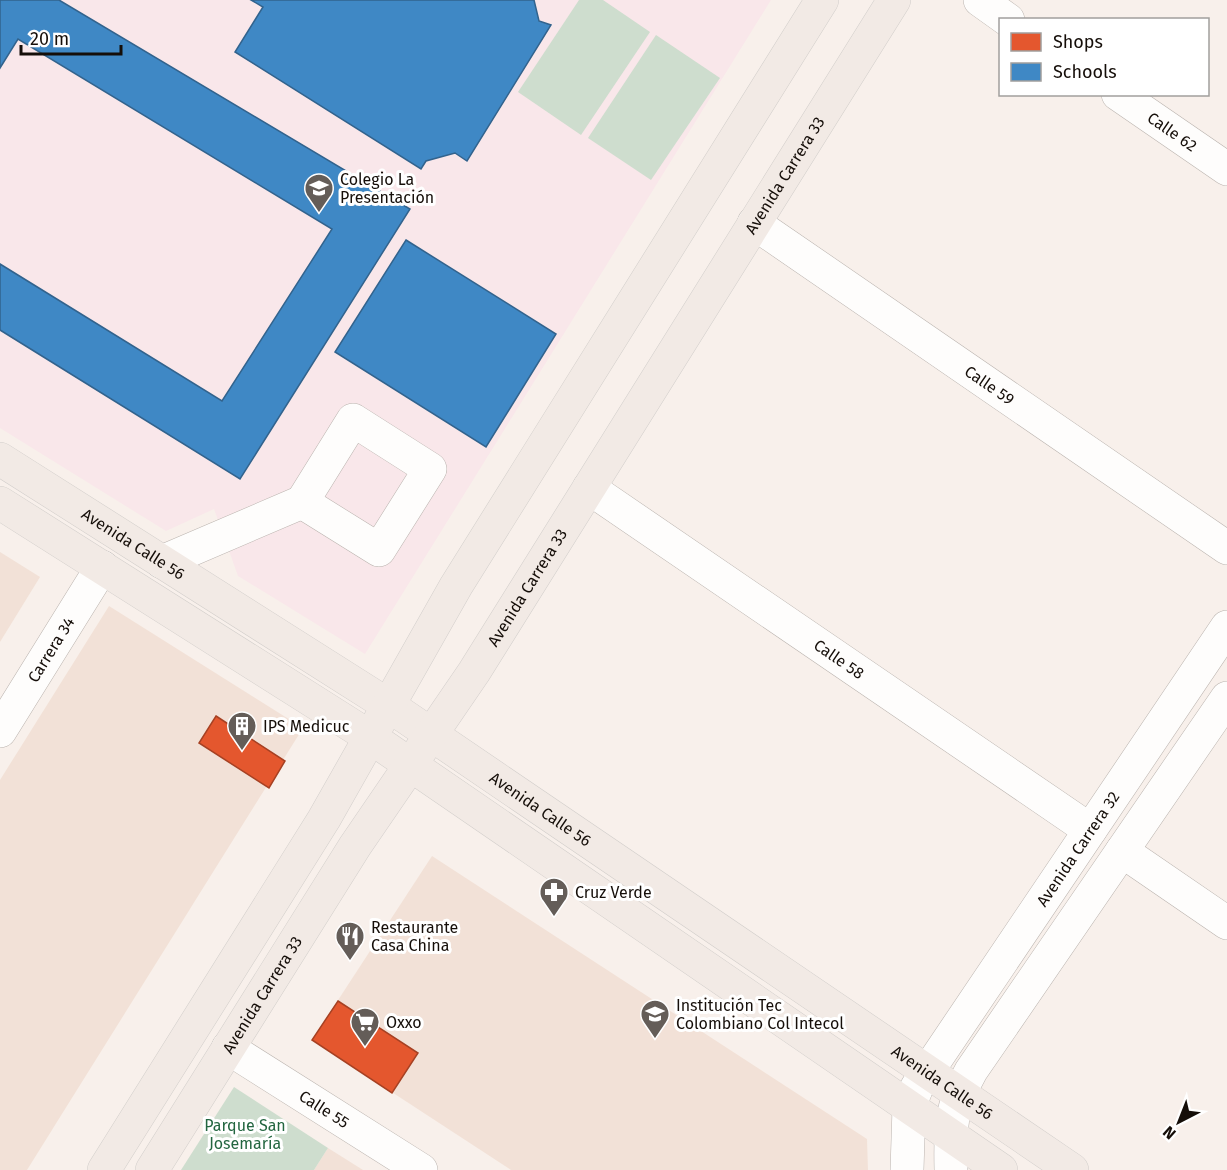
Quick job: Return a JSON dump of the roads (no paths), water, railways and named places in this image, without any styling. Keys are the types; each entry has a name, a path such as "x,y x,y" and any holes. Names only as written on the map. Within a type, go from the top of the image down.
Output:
{"main road":[{"path":"104,1170 324,819 456,586 822,0"},
{"name":"Avenida Carrera 33","path":"152,1170 355,846 474,672 894,0"},
{"name":"Avenida Calle 56","path":"0,459 433,734 1072,1170"},
{"path":"0,503 370,736 1001,1170"}],"street":[{"path":"980,0 1005,18"},
{"name":"Calle 62","path":"1121,96 1227,169"},
{"name":"Calle 59","path":"754,223 1227,548"},
{"name":"Calle 58","path":"589,488 1090,830"},
{"path":"162,562 302,502"},
{"name":"Carrera 34","path":"0,731 102,567"},
{"name":"Avenida Carrera 32","path":"909,1107 927,1071 1227,627"},
{"path":"951,1170 951,1121 959,1093 971,1071 1227,698"},
{"path":"1122,852 1227,923"},
{"name":"Calle 55","path":"228,1048 421,1170"},
{"path":"907,1170 909,1107"}],"place":[{"name":"Colegio La Presentación","path":"319,214"},
{"name":"IPS Medicuc","path":"242,752"},
{"name":"Cruz Verde","path":"554,918"},
{"name":"Restaurante Casa China","path":"350,962"},
{"name":"Institución Tec Colombiano Col Intecol","path":"655,1040"},
{"name":"Oxxo","path":"365,1048"}],"park label":[{"name":"Parque San Josemaría","path":"245,1134"}]}
